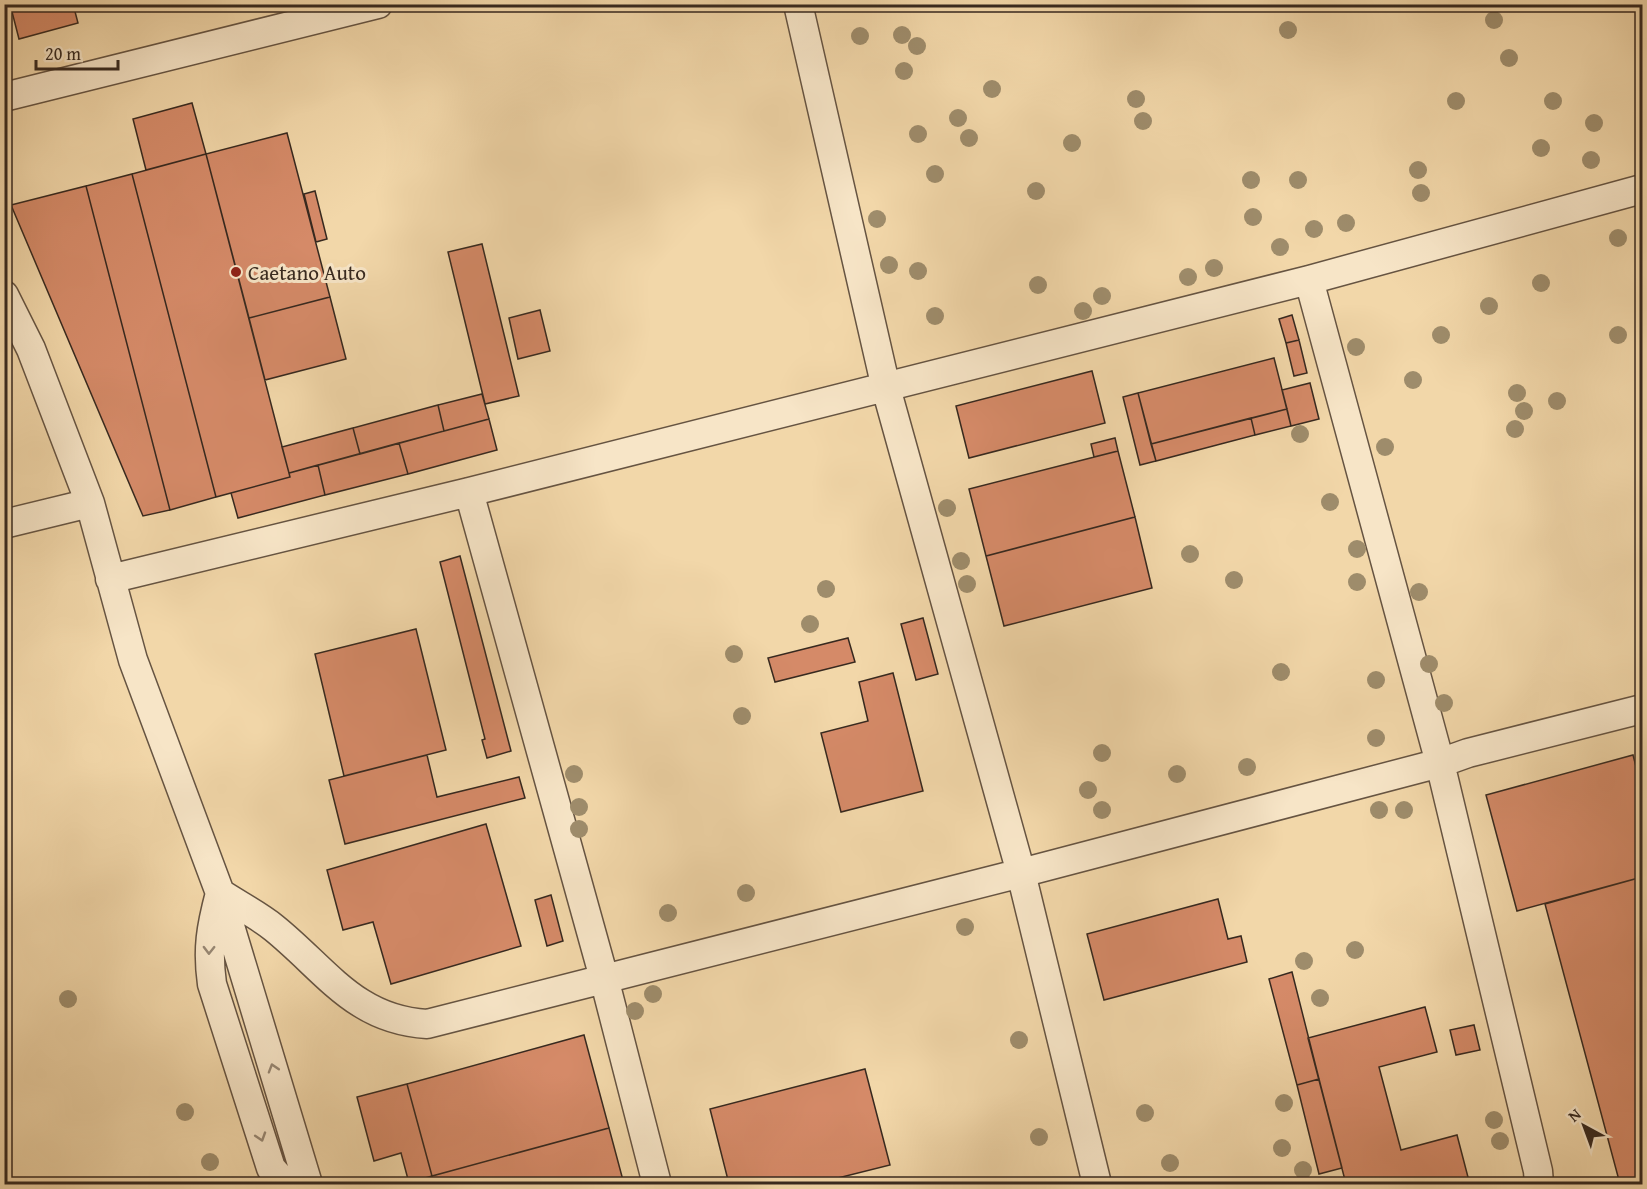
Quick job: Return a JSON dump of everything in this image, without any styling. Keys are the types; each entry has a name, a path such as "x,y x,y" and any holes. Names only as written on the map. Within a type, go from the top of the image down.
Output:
{"street":[{"path":"4,97 378,4"},
{"path":"798,4 886,388 1021,873 1097,1185"},
{"path":"110,579 886,388 1309,280 1642,189"},
{"path":"1309,280 1440,763 1538,1171 1539,1185"},
{"path":"4,295 31,349 90,503 133,660 220,893 308,1185"},
{"path":"469,492 604,978 657,1185"},
{"path":"4,524 90,503"},
{"path":"220,893 273,927 362,1006 405,1023 427,1024 1021,873 1440,763 1468,753 1642,709"},
{"path":"220,893 209,932 208,957 212,984 271,1168 285,1185"}],"building":[{"path":"10,4 73,4 78,23 19,39"},
{"path":"192,103 206,154 146,170 133,119"},
{"path":"287,133 330,297 249,318 206,154"},
{"path":"206,154 290,477 216,497 132,174"},
{"path":"132,174 216,497 170,510 86,186"},
{"path":"86,186 170,510 143,516 11,205"},
{"path":"315,191 327,239 316,242 304,194"},
{"path":"482,244 519,396 485,404 448,252"},
{"path":"330,297 346,359 265,380 249,318"},
{"path":"540,310 550,351 518,359 509,318"},
{"path":"1292,315 1299,340 1286,343 1279,319"},
{"path":"1299,340 1307,373 1294,376 1286,343"},
{"path":"1274,358 1287,409 1151,444 1138,393"},
{"path":"1092,371 1105,423 969,458 956,406"},
{"path":"1310,383 1319,419 1291,426 1282,390"},
{"path":"1138,393 1156,461 1140,465 1123,397"},
{"path":"482,394 489,419 444,431 438,405"},
{"path":"438,405 444,431 360,454 353,428"},
{"path":"1287,409 1291,426 1255,435 1251,418"},
{"path":"1251,418 1255,435 1156,461 1151,444"},
{"path":"489,419 497,450 408,474 399,443"},
{"path":"353,428 360,454 289,473 282,447"},
{"path":"1115,438 1118,451 1094,457 1091,444"},
{"path":"399,443 408,474 325,495 318,465"},
{"path":"1118,451 1135,517 986,556 969,489"},
{"path":"318,465 325,495 238,518 231,493 290,477 289,473"},
{"path":"1135,517 1152,588 1004,626 986,556"},
{"path":"460,556 511,751 487,758 482,740 485,739 440,562"},
{"path":"923,618 938,674 916,680 901,624"},
{"path":"416,629 446,750 344,776 315,654"},
{"path":"848,638 855,662 775,682 768,658"},
{"path":"893,673 923,791 841,812 821,733 868,721 859,682"},
{"path":"427,755 437,797 519,777 525,798 345,844 329,780"},
{"path":"1633,755 1642,790 1642,877 1517,911 1486,795"},
{"path":"486,824 521,946 391,984 373,922 343,930 327,870"},
{"path":"1642,877 1642,1184 1620,1184 1545,904"},
{"path":"551,895 563,941 547,946 535,900"},
{"path":"1218,899 1228,939 1241,936 1247,962 1104,1000 1087,934"},
{"path":"1292,972 1319,1079 1297,1085 1269,979"},
{"path":"1425,1007 1437,1052 1379,1067 1401,1150 1457,1135 1469,1181 1458,1184 1346,1184 1308,1038"},
{"path":"1474,1025 1480,1050 1456,1055 1450,1030"},
{"path":"584,1035 609,1128 432,1176 407,1084"},
{"path":"865,1069 890,1165 814,1184 729,1184 710,1109"},
{"path":"1319,1079 1342,1168 1319,1174 1297,1085"},
{"path":"407,1084 432,1176 409,1183 401,1153 374,1161 357,1097"},
{"path":"609,1128 624,1184 434,1184 432,1176"},
{"path":"432,1176 434,1184 402,1184 409,1183"}],"place":[{"name":"Caetano Auto","path":"236,272"}]}
